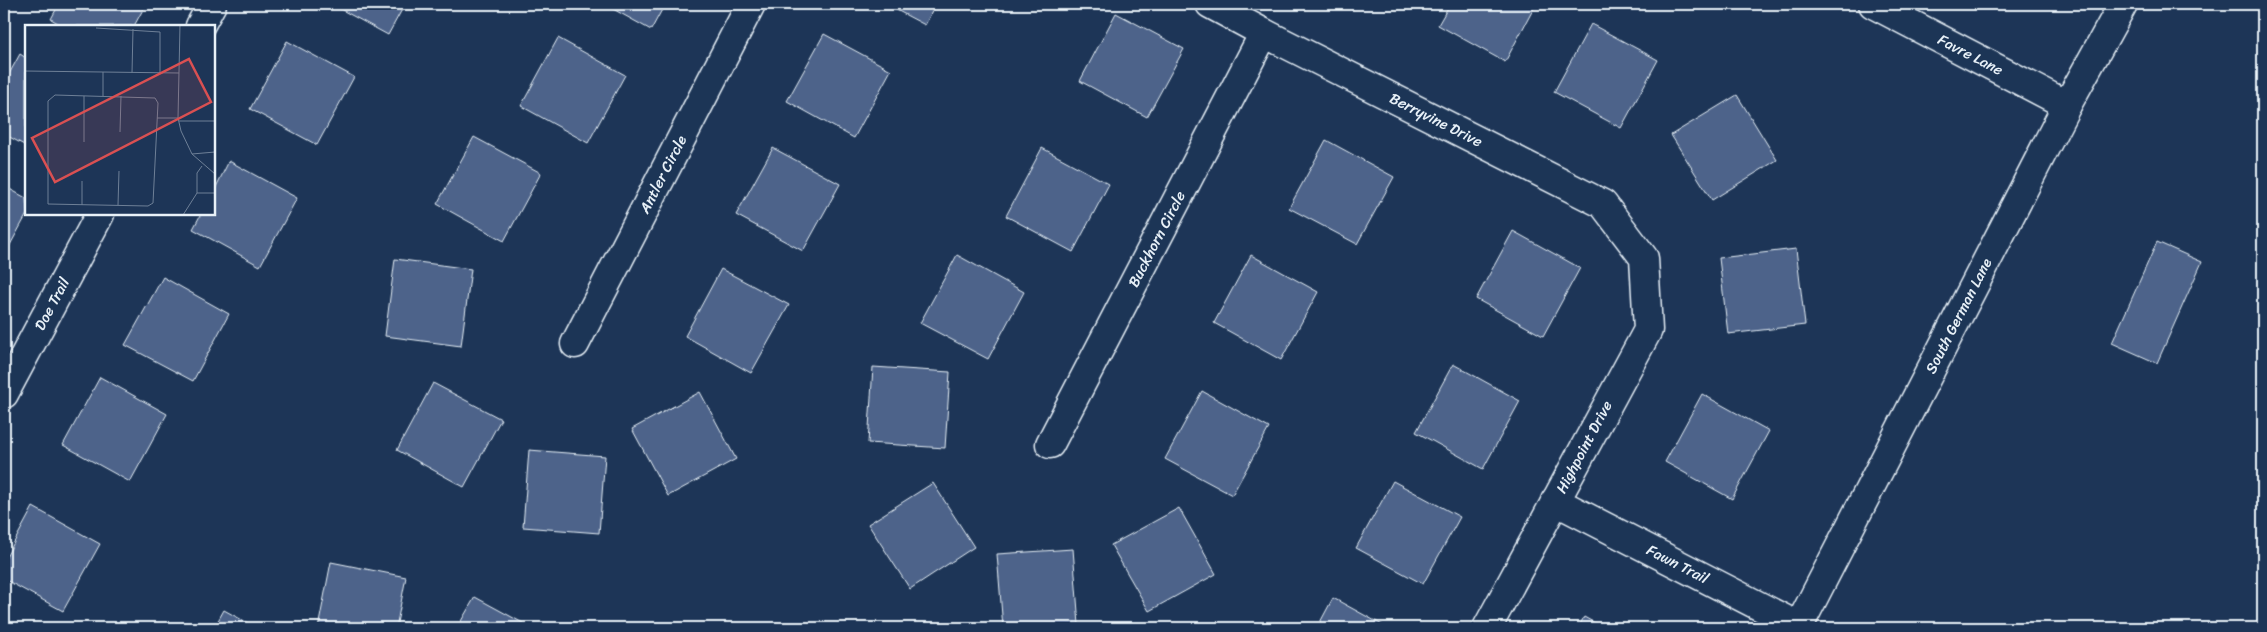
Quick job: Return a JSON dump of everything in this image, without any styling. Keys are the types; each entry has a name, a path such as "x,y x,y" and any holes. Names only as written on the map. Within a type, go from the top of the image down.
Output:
{"street":[{"path":"201,25 212,4"},
{"name":"Antler Circle","path":"575,344 750,4"},
{"name":"Berryvine Drive","path":"1210,4 1602,204 1644,258"},
{"name":"Favre Lane","path":"1873,4 2068,105"},
{"name":"South German Lane","path":"1798,627 2068,105 2123,4"},
{"name":"Buckhorn Circle","path":"1050,444 1264,33"},
{"name":"Doe Trail","path":"4,394 99,215"},
{"name":"Highpoint Drive","path":"1487,628 1648,330 1644,258"},
{"name":"Fawn Trail","path":"1555,501 1798,627"}],"building":[{"path":"59,4 146,4 135,25 61,25 51,19"},
{"path":"331,4 405,4 388,35"},
{"path":"604,4 665,4 651,30"},
{"path":"885,4 936,4 925,25"},
{"path":"1450,4 1536,4 1505,62 1438,25"},
{"path":"1116,13 1184,49 1147,117 1080,81"},
{"path":"1591,24 1658,60 1621,128 1554,92"},
{"path":"824,34 891,70 854,138 787,101"},
{"path":"558,38 625,75 588,143 521,106"},
{"path":"287,41 354,77 317,145 250,109"},
{"path":"20,54 25,57 25,145 4,134 4,83"},
{"path":"1737,95 1777,160 1712,200 1671,135"},
{"path":"474,137 541,173 504,241 437,204"},
{"path":"1326,140 1394,177 1357,244 1289,208"},
{"path":"773,148 840,184 803,251 736,215"},
{"path":"1042,148 1109,184 1073,252 1006,216"},
{"path":"229,161 297,198 260,266 193,229 200,215 215,215 215,189"},
{"path":"4,186 25,197 26,215 4,256"},
{"path":"1513,231 1580,268 1543,336 1476,299"},
{"path":"2157,242 2202,262 2157,363 2112,343"},
{"path":"1796,249 1805,325 1728,334 1719,258"},
{"path":"957,255 1024,292 988,359 920,323"},
{"path":"1251,255 1318,292 1281,360 1214,323"},
{"path":"395,259 471,269 461,346 385,336"},
{"path":"721,269 789,305 751,373 685,336"},
{"path":"163,277 229,314 193,381 125,345"},
{"path":"1453,364 1520,401 1483,469 1416,432"},
{"path":"873,367 950,372 945,448 868,443"},
{"path":"100,377 167,414 130,482 63,445"},
{"path":"433,383 501,419 464,487 397,450"},
{"path":"1202,391 1269,428 1232,495 1165,459"},
{"path":"700,392 736,459 668,496 632,429"},
{"path":"1702,394 1769,431 1732,499 1665,462"},
{"path":"529,450 605,456 599,533 523,527"},
{"path":"1393,481 1460,517 1423,584 1356,548"},
{"path":"933,483 974,547 910,589 868,524"},
{"path":"33,507 100,544 63,611 4,579 4,561"},
{"path":"1179,508 1216,574 1149,611 1111,545"},
{"path":"1073,549 1079,625 1003,628 997,554"},
{"path":"331,562 406,577 396,628 318,628"},
{"path":"475,597 532,628 457,628"},
{"path":"1333,598 1388,628 1317,628"},
{"path":"224,610 257,628 214,628"},
{"path":"1584,617 1604,628 1578,628"}]}
